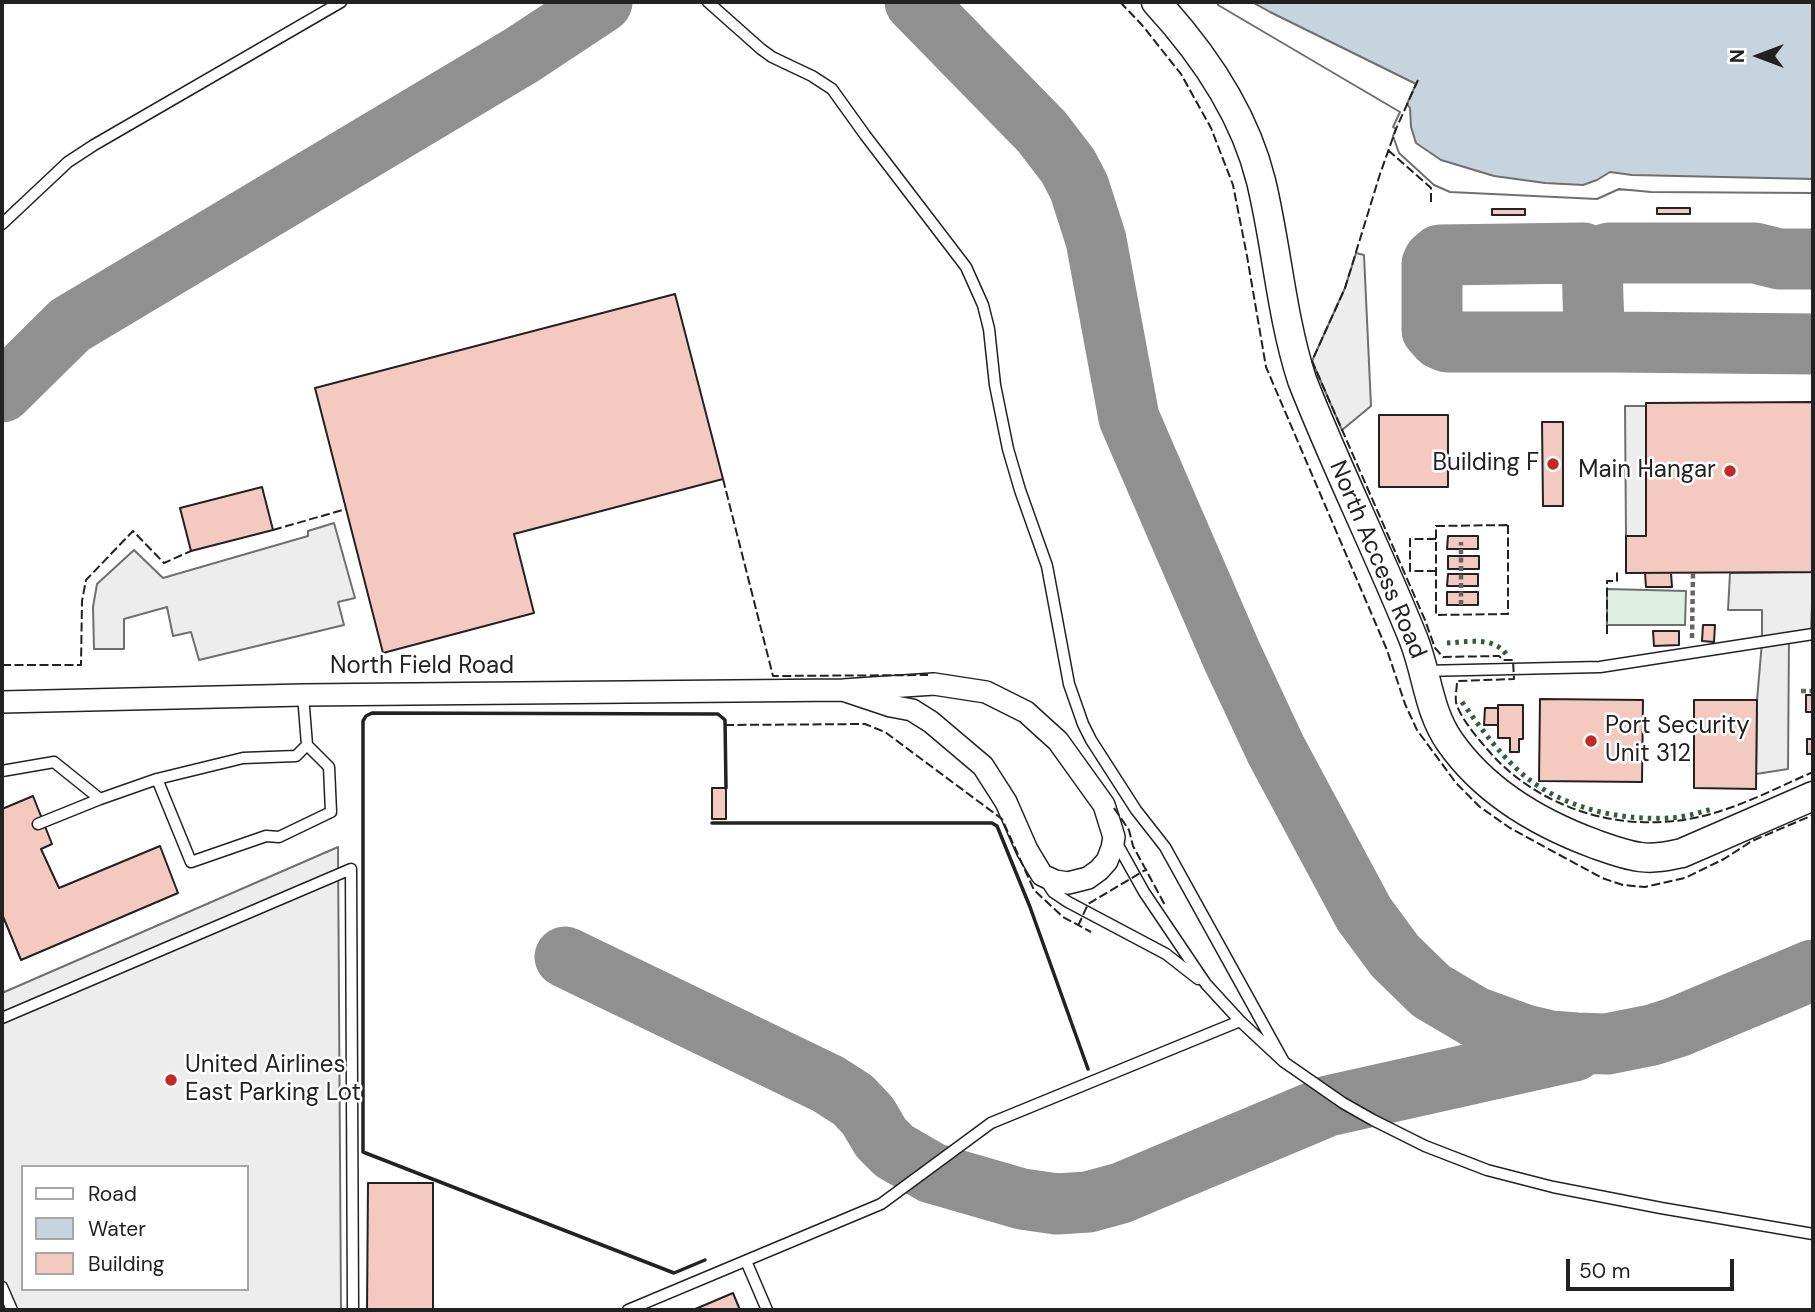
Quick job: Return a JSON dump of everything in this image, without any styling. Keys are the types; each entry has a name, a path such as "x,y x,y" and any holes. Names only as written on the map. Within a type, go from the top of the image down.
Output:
{"street":[{"name":"North Access Road","path":"1156,2 1208,65 1237,118 1249,147 1267,205 1292,351 1314,410 1404,616 1417,649 1437,720 1448,740 1477,775 1495,791 1538,819 1562,831 1639,857 1662,857 1682,853 1813,796"},
{"name":"North Field Road","path":"2,702 303,695 843,690 934,684 986,692 1026,712 1058,741 1104,805 1114,837"},
{"name":"North Field Road","path":"843,690 912,710 983,766 1006,802 1027,850 1042,876"},
{"path":"1042,876 1068,883 1088,878 1107,861 1114,837"}],"lane":[{"path":"2,224 68,162 341,2"},
{"path":"708,2 772,57 832,89 966,267 983,305 1008,449 1046,566 1069,684 1083,724 1136,810 1165,847 1284,1062"},
{"path":"1423,671 1600,667 1813,634"},
{"path":"157,779 191,862 266,836 279,837 331,812 330,766 307,746 303,695"},
{"path":"38,824 157,779 243,758 296,756 307,746"},
{"path":"2,771 54,762 100,799"},
{"path":"1114,837 1144,892 1206,984 1240,1021 1284,1062 1373,1120 1425,1146 1487,1170 1661,1208 1813,1234"},
{"path":"2,1018 351,869 353,1310"},
{"path":"1042,876 1053,892 1068,902 1166,954 1206,984"},
{"path":"628,1310 881,1204 991,1123 1240,1021"},
{"path":"746,1261 767,1310"},
{"path":"2,1287 12,1310"}],"path":[{"path":"1461,542 1461,605"},
{"path":"1692,653 1693,573"},
{"path":"1801,691 1813,691"}],"green space":[{"path":"1607,589 1686,591 1685,625 1607,625"}],"shaded area":[{"path":"1356,253 1364,255 1371,406 1342,430 1312,361 1345,288"},
{"path":"1625,406 1646,406 1646,536 1626,536"},
{"path":"334,523 355,598 338,602 344,625 199,660 191,632 173,636 167,607 124,619 124,649 94,649 93,607 97,584 134,550 163,578 308,536 308,531"},
{"path":"1813,572 1811,635 1789,638 1788,769 1756,774 1762,610 1728,610 1730,573"},
{"name":"United Airlines East Parking Lot","path":"338,847 341,1310 2,1310 2,993"}],"water":[{"path":"1220,2 1813,2 1813,190 1451,189 1402,151 1404,111"}],"pier":[{"path":"1217,2 1252,2 1416,84 1407,104 1416,143 1441,160 1494,176 1583,185 1610,172 1632,175 1813,179 1813,193 1651,192 1619,189 1597,199 1450,192 1434,185 1399,153 1393,136 1396,129 1393,127 1400,112"}],"building":[{"path":"1657,208 1690,208 1690,214 1657,214"},
{"path":"1492,209 1525,209 1525,215 1492,215"},
{"path":"675,294 723,479 514,534 534,613 383,653 315,388"},
{"name":"Main Hangar","path":"1813,402 1813,572 1626,573 1626,536 1646,536 1646,403"},
{"path":"1379,415 1448,415 1448,487 1379,487"},
{"name":"Building F","path":"1542,422 1563,422 1563,506 1543,506"},
{"path":"262,487 273,530 191,551 180,508"},
{"path":"1448,536 1478,536 1478,549 1447,549"},
{"path":"1448,556 1479,556 1479,569 1448,569"},
{"path":"1645,573 1671,573 1672,587 1646,587"},
{"path":"1448,574 1478,574 1478,586 1447,586"},
{"path":"1447,592 1478,592 1478,605 1447,605"},
{"path":"1703,625 1715,625 1714,642 1702,641"},
{"path":"1653,631 1679,631 1679,645 1654,646"},
{"path":"1806,695 1813,695 1813,712 1806,712"},
{"name":"Port Security Unit 312","path":"1540,699 1643,700 1642,782 1539,781"},
{"path":"1694,700 1757,700 1756,789 1694,788"},
{"path":"1498,705 1523,705 1523,739 1519,739 1519,752 1510,752 1510,738 1498,738"},
{"path":"1485,708 1498,708 1498,725 1484,725"},
{"path":"1807,739 1813,739 1813,754 1807,754"},
{"path":"712,788 726,788 726,819 712,819"},
{"path":"33,796 52,844 41,849 59,888 160,846 178,893 21,960 2,914 2,809"},
{"path":"368,1183 433,1183 433,1310 367,1310"},
{"path":"733,1293 740,1310 693,1310"}],"taxiway":[{"path":"2,392 70,325 522,55 602,2"},
{"path":"915,2 1042,132 1068,166 1079,187 1096,240 1129,418 1232,656 1276,750 1364,914 1395,956 1431,991 1475,1017 1525,1035 1576,1043 1607,1044 1652,1035 1813,970"},
{"path":"1594,267 1593,262 1583,253 1440,255 1432,264 1432,330 1447,342 1614,342"},
{"path":"1813,259 1779,259 1755,253 1609,253 1596,263 1593,274 1594,325 1603,339 1614,342 1813,344"},
{"path":"565,957 828,1084 853,1100 894,1151 932,1173 1022,1199 1057,1204 1088,1202 1121,1193 1328,1106 1574,1051"}],"hedge":[{"path":"1447,643 1487,642 1501,648 1506,654"},
{"path":"1462,702 1496,747 1520,772 1536,785 1574,804 1595,811 1638,818 1680,817 1712,809"}],"fence":[{"path":"1120,2 1181,74 1211,128 1233,185 1266,367 1387,650 1405,704 1417,730 1456,783 1480,807 1510,828 1602,878 1623,885 1645,887 1685,878 1724,859 1752,841 1813,815"},
{"path":"1418,80 1380,174 1345,288 1312,361 1435,648 1443,657 1499,656 1503,660 1513,660 1514,679 1457,681 1458,709 1496,759 1518,779 1543,795 1570,807 1626,821 1685,820 1714,813 1813,772"},
{"path":"1388,150 1431,188 1431,203"},
{"path":"723,479 773,676 928,675"},
{"path":"273,530 346,509"},
{"path":"1508,525 1508,614 1436,615 1436,526 1508,525"},
{"path":"2,665 81,665 82,601 86,580 133,531 164,563 191,551"},
{"path":"1436,539 1410,539 1410,571 1436,571"},
{"path":"1607,634 1607,581 1617,581 1617,571"},
{"path":"725,725 865,724 885,732 1002,819 1034,890 1063,917 1091,932"},
{"path":"1114,808 1129,830 1133,846 1166,907"},
{"path":"1078,926 1088,904 1147,869"}],"wall":[{"path":"705,1260 674,1273 363,1152 363,721 372,713 718,714 725,720 726,788"},
{"path":"712,823 992,823 997,826 1030,907 1088,1069"}],"place":[{"name":"Building F","path":"1553,464"},
{"name":"Main Hangar","path":"1730,471"},
{"name":"Port Security Unit 312","path":"1591,741"},
{"name":"United Airlines East Parking Lot","path":"171,1080"}]}
